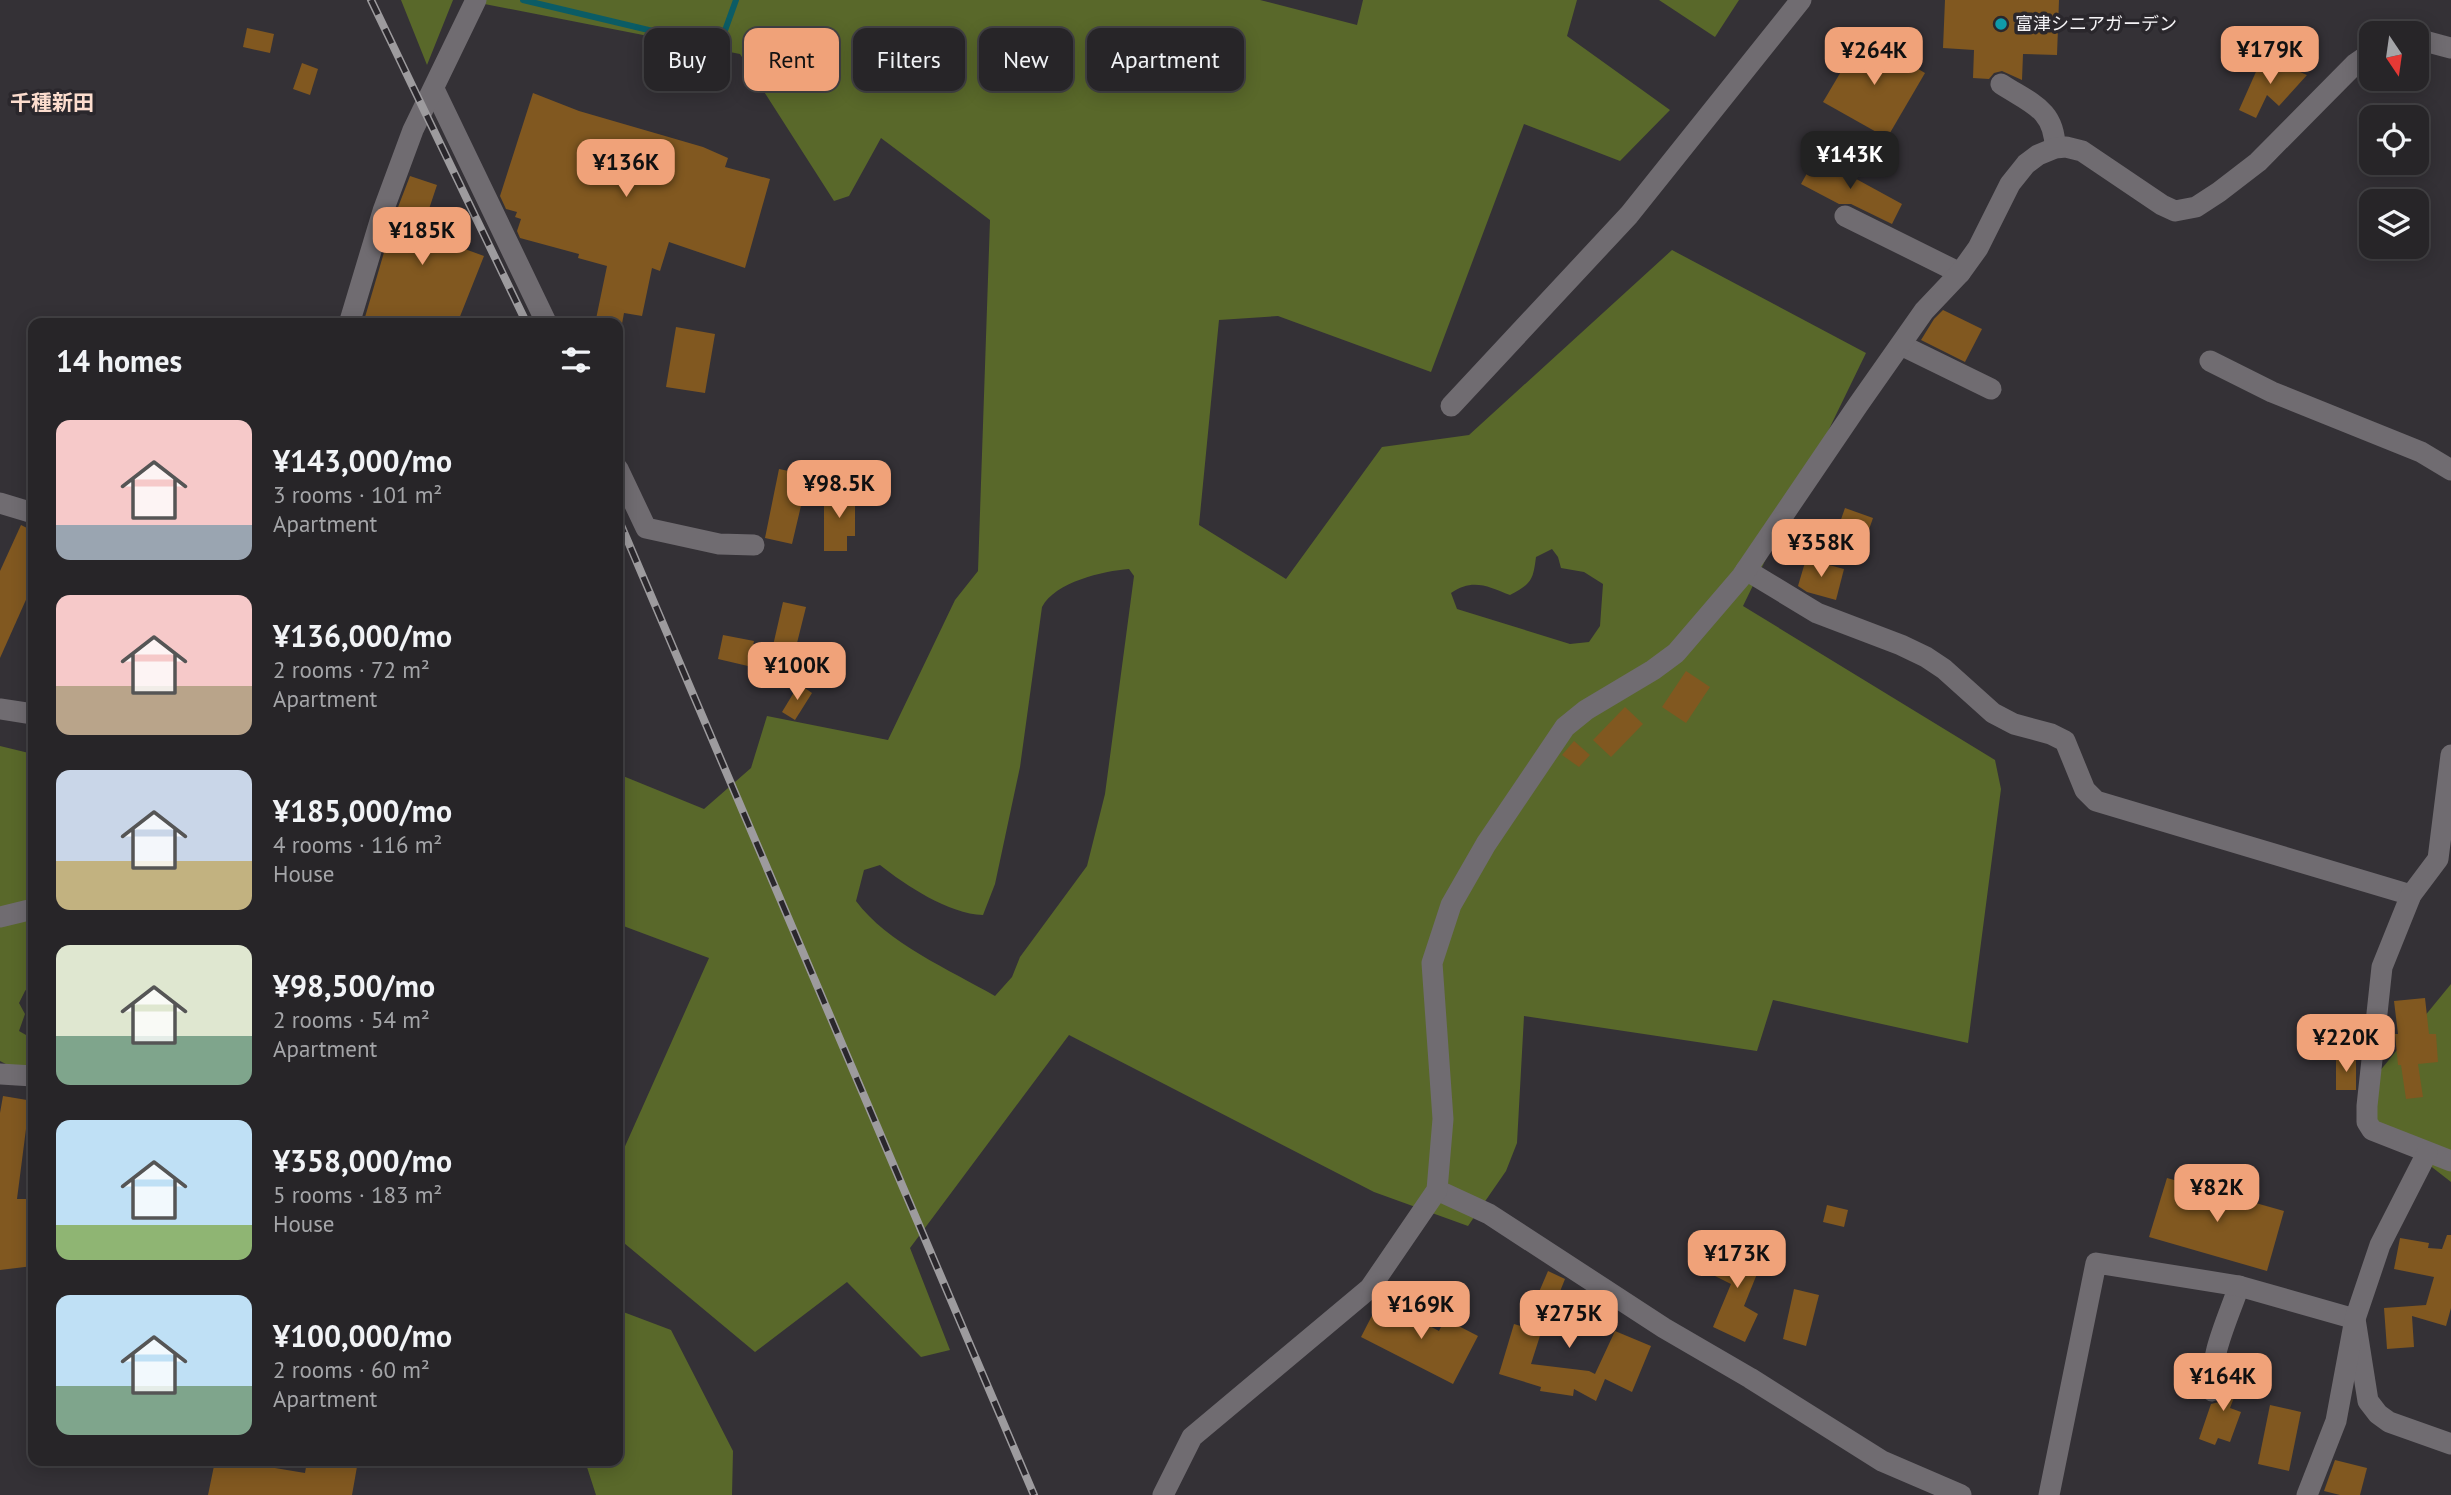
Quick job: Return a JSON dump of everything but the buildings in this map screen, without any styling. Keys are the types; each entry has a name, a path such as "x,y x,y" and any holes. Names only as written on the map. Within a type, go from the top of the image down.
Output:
{"street":[{"path":"351,318 383,211 413,130 476,0"},
{"path":"1451,406 1629,215 1801,0"},
{"path":"2429,42 2451,48"},
{"path":"1163,1495 1192,1437 1370,1287 1437,1190 1443,1119 1432,963 1451,905 1486,844 1565,727 1586,710 1676,653 1746,570 1924,311 1960,273 1978,248 2010,184 2026,164 2038,155 2056,148 2066,147 2082,151 2162,205 2175,211 2196,207 2258,162 2359,61"},
{"path":"2001,84 2038,107 2050,119 2055,131 2056,148"},
{"path":"434,89 545,318"},
{"path":"1845,216 1960,273"},
{"path":"1901,345 1991,389"},
{"path":"2210,361 2273,392 2421,452 2451,470"},
{"path":"623,480 646,528 719,544 754,545"},
{"path":"0,503 28,511"},
{"path":"1746,570 1817,613 1926,657 1944,669 1993,713 2014,724 2051,734 2065,741 2085,790 2096,801 2411,895"},
{"path":"0,709 28,713"},
{"path":"2451,755 2444,859 2411,895 2382,967 2367,1106 2367,1122 2372,1130 2451,1161"},
{"path":"0,917 28,909"},
{"path":"0,1074 28,1076"},
{"path":"2307,1495 2336,1421 2355,1319 2380,1245 2427,1153"},
{"path":"1437,1190 1489,1214 1664,1328 1750,1378 1882,1461 1961,1495"},
{"path":"2049,1495 2096,1263 2239,1286 2355,1319"},
{"path":"2212,1391 2211,1370 2214,1357 2239,1286"},
{"path":"2355,1319 2368,1401 2378,1414 2389,1422 2451,1444"}],"green space":[{"path":"401,0 453,0 427,65"},
{"path":"464,0 1260,0 1357,25 1363,0 1577,0 1567,36 1670,110 1620,161 1524,124 1431,372 1278,316 1219,320 1199,525 1286,579 1382,447 1469,435 1672,250 1866,353 1743,606 1995,760 2001,789 1968,1043 1773,1000 1757,1051 1524,1016 1517,1143 1506,1171 1468,1226 1374,1192 1069,1035 910,1248 950,1350 921,1357 847,1282 755,1352 623,1242 623,1151 709,958 623,926 623,776 704,809 751,768 767,716 888,740 955,600 978,571 990,220 881,138 849,196 834,201 764,91 839,91 839,28 744,28 744,60 740,54 730,52 730,28 644,28 644,35","holes":["1552,549 1561,568 1584,572 1603,584 1600,626 1589,642 1570,644 1457,609 1451,593 1466,586 1480,585 1510,595 1530,581 1536,557","1129,569 1134,576 1105,794 1087,866 1020,957 1012,977 995,996 902,943 884,930 856,901 864,870 880,865 942,904 956,910 983,915 995,884 1020,767 1042,607 1057,591 1081,579"]},
{"path":"1659,0 1739,0 1715,37"},
{"path":"0,746 28,753 28,987 19,1003 25,1014 19,1031 28,1036 28,1075 0,1061"},
{"path":"2451,984 2451,1182 2378,1125 2370,1083"},
{"path":"623,1312 671,1330 733,1451 732,1495 596,1495 587,1466 623,1466"}],"waterway":[{"path":"523,0 703,43 723,36 736,0"}],"railway":[{"path":"371,0 524,318"},
{"path":"623,530 1034,1495"}],"place":[{"name":"富津シニアガーデン","path":"2001,24"}],"district":[{"name":"千種新田","path":"52,103"}]}
